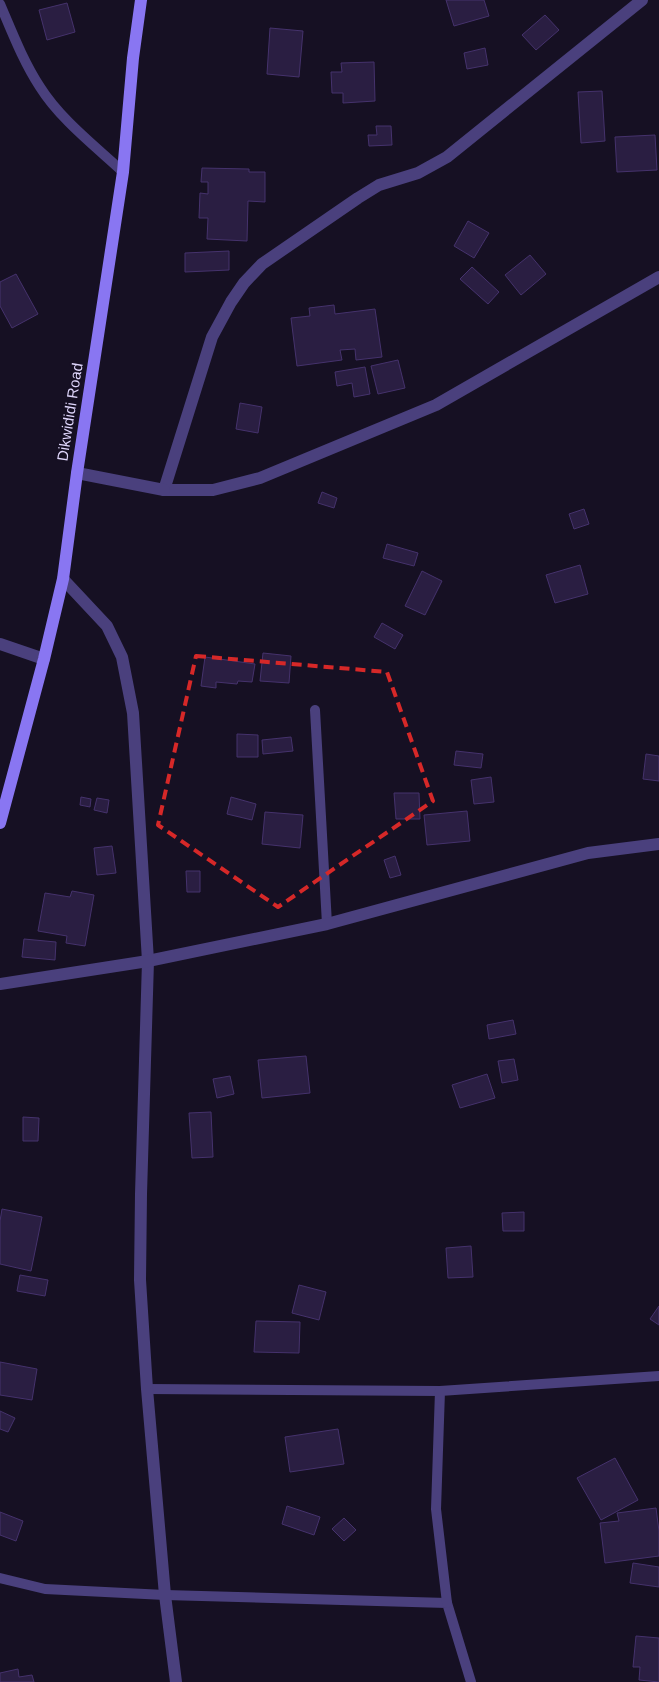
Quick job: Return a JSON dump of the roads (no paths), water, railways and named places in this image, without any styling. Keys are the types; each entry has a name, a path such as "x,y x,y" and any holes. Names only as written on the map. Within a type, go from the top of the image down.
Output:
{"street":[{"name":"Dikwididi Road","path":"0,823 44,659 63,579 123,172 133,58 141,0"},
{"path":"164,490 212,337 244,283 262,264 379,185 418,173 447,157 642,0"},
{"path":"77,474 164,490 213,490 260,478 436,405 659,277"},
{"path":"63,579 107,626 122,656 133,713 148,960 140,1270 147,1389 176,1682"},
{"path":"0,644 44,659"},
{"path":"0,984 148,960 327,924 588,853 659,844"}],"lane":[{"path":"0,4 22,56 55,108 123,172"},
{"path":"315,710 327,924"},
{"path":"147,1389 440,1391 659,1376"},
{"path":"440,1391 436,1509 447,1603 471,1682"},
{"path":"0,1578 45,1589 166,1595 447,1603"}]}
